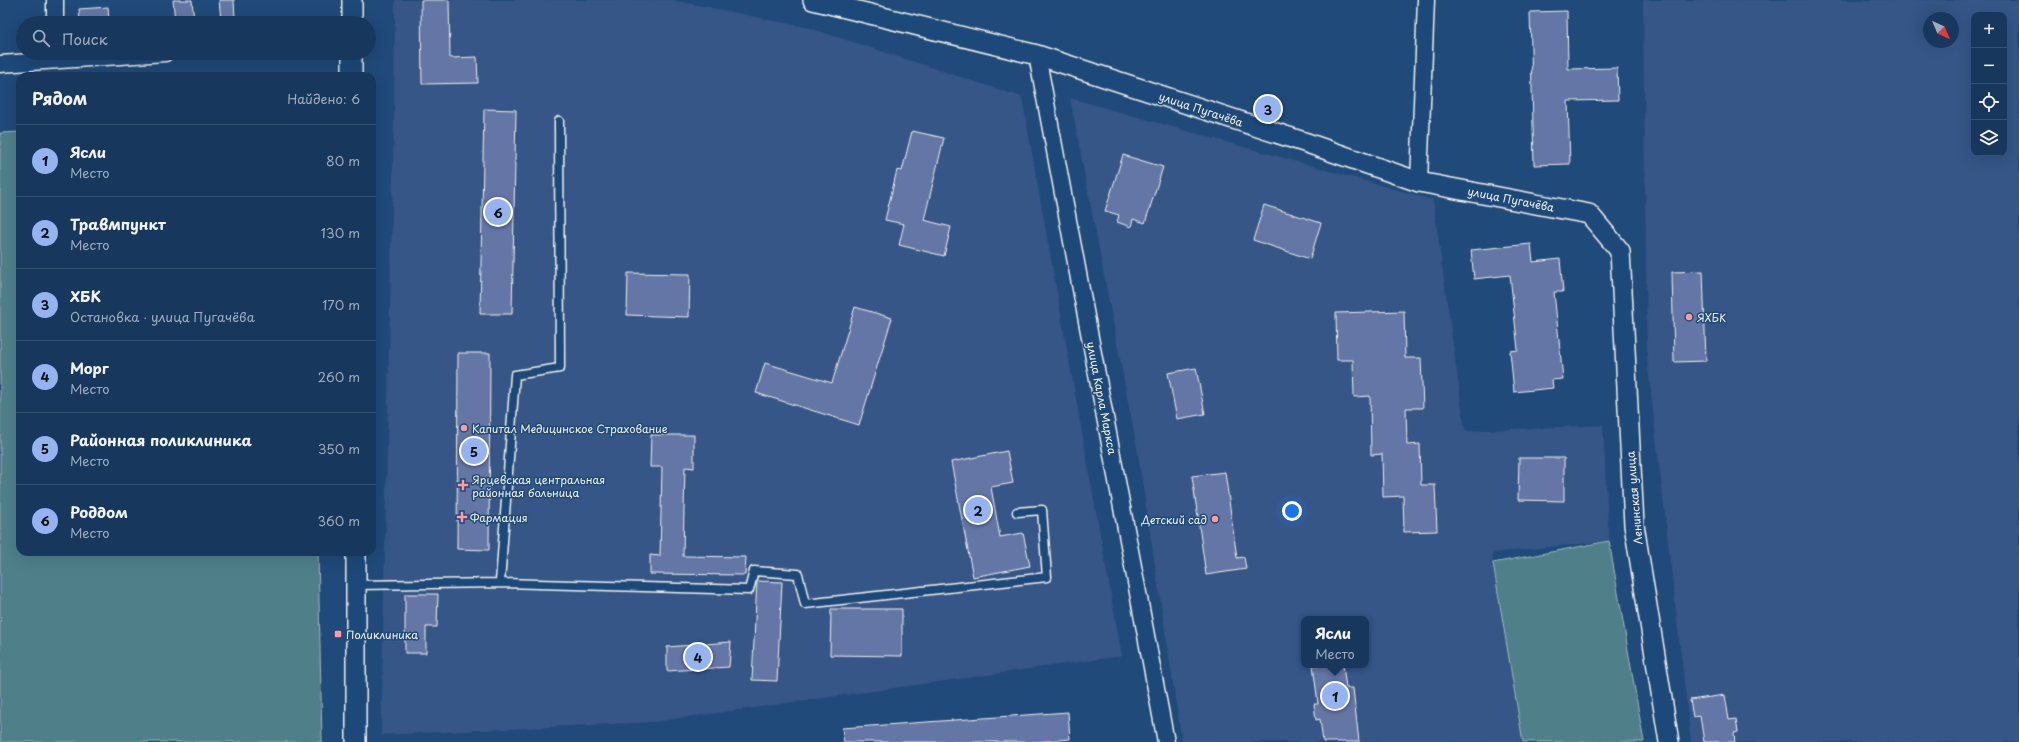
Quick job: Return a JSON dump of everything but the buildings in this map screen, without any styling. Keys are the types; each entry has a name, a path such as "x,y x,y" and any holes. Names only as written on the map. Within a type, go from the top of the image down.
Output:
{"street":[{"path":"55,0 55,16"},
{"path":"352,0 352,16"},
{"name":"улица Пугачёва","path":"813,0 1037,55 1307,143 1419,182 1589,214 1620,251"},
{"path":"1419,182 1426,0"},
{"name":"улица Карла Маркса","path":"1037,55 1166,742"},
{"path":"0,64 32,60"},
{"path":"352,60 352,72"},
{"name":"Ленинская улица","path":"1620,251 1634,525 1669,742"},
{"path":"356,556 356,742"}],"lane":[{"path":"500,583 515,375 560,368 559,120"},
{"path":"356,585 500,583 749,590 754,571 798,574 805,604 1047,577 1042,510 1017,512"}],"shaded area":[{"path":"395,0 673,0 810,28 1022,97 1122,656 653,722 381,735 394,116"},
{"path":"1643,0 2019,0 2019,742 1691,742 1647,359"},
{"path":"1070,98 1433,200 1465,431 1603,425 1609,541 1492,553 1523,742 1182,742 1137,448"}],"green space":[{"path":"16,132 16,556 318,556 322,742 0,742 0,133"},
{"path":"1609,541 1644,742 1523,742 1493,563"}],"place":[{"name":"ХБК","path":"1268,109"},
{"name":"Роддом","path":"498,212"},
{"name":"ЯХБК","path":"1689,317"},
{"name":"Капитал Медицинское Страхование","path":"464,428"},
{"name":"Районная поликлиника","path":"474,451"},
{"name":"Ярцевская центральная районная больница","path":"463,485"},
{"name":"Травмпункт","path":"978,510"},
{"name":"Фармация","path":"462,517"},
{"name":"Детский сад","path":"1215,519"},
{"name":"Поликлиника","path":"338,634"},
{"name":"Морг","path":"698,657"},
{"name":"Ясли","path":"1335,696"}]}
